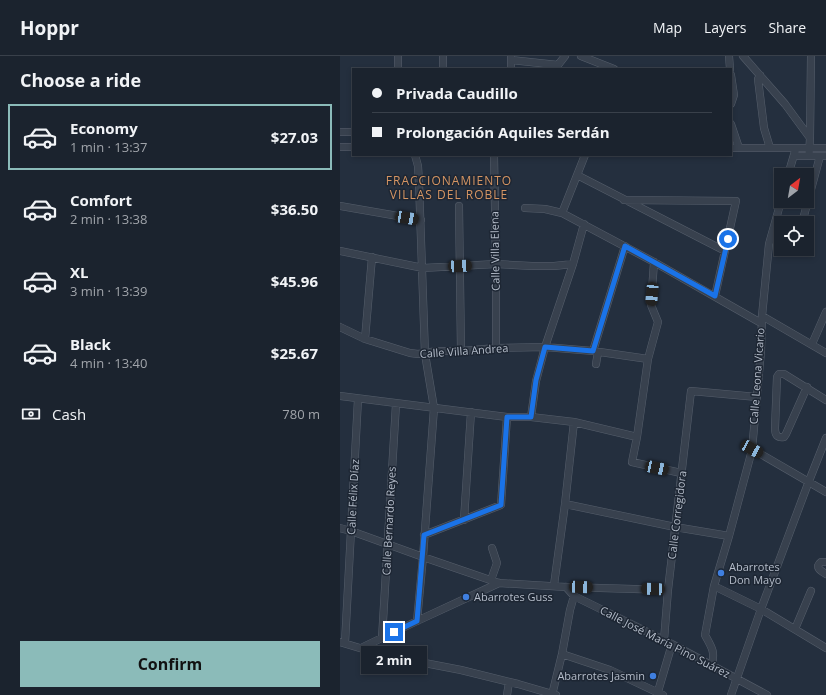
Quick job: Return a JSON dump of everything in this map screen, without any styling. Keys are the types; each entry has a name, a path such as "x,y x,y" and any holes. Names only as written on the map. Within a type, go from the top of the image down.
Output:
{"street":[{"path":"398,56 398,68"},
{"path":"443,56 443,68"},
{"path":"511,58 558,65 566,56"},
{"path":"581,56 611,68"},
{"path":"729,56 730,68"},
{"path":"743,56 785,104 810,138"},
{"path":"809,156 811,56"},
{"path":"760,75 758,79 764,128 770,148"},
{"path":"732,82 734,95 732,101"},
{"path":"732,127 739,148"},
{"path":"340,132 352,132"},
{"path":"340,147 352,147"},
{"path":"732,148 826,148"},
{"path":"790,168 796,148"},
{"path":"415,156 418,166 421,220 425,354 434,408 417,621"},
{"name":"Calle Villa Elena","path":"494,156 496,348"},
{"path":"562,213 585,156"},
{"path":"794,156 823,156 804,216"},
{"path":"577,175 725,251"},
{"path":"624,200 736,201 715,296"},
{"path":"340,206 421,220"},
{"path":"459,206 461,351"},
{"path":"525,208 545,209 562,213 715,296 812,344 826,353"},
{"name":"Calle Leona Vicario","path":"712,665 714,655 705,635 714,586 752,449 761,351 762,319 770,244 779,208"},
{"path":"531,417 536,380 545,347 573,264 584,224"},
{"path":"596,364 596,352 625,246"},
{"path":"340,251 423,268 496,264 554,266 573,264"},
{"path":"365,339 372,257"},
{"path":"654,262 651,306 658,322 648,359 632,462 681,473"},
{"path":"812,344 826,312"},
{"name":"Calle Villa Andrea","path":"340,326 365,339 410,353 425,354 437,351 545,347 648,359"},
{"path":"806,387 786,434 784,437 780,438 775,433 777,377 779,374 784,374 806,387 826,400"},
{"name":"Calle Corregidora","path":"664,640 668,590 691,391 756,397"},
{"path":"340,396 507,417 531,417 574,422 637,437"},
{"name":"Calle Félix Díaz","path":"343,643 358,399"},
{"name":"Calle Bernardo Reyes","path":"382,638 396,404"},
{"path":"464,520 471,412"},
{"path":"424,535 501,505 507,417"},
{"path":"554,585 574,422"},
{"path":"731,695 761,609 826,438"},
{"path":"752,449 826,492"},
{"path":"565,504 675,527 729,536"},
{"path":"340,528 499,583 554,585 566,587 668,590"},
{"path":"491,580 497,562 492,548"},
{"path":"826,562 821,562 818,567 819,570 826,574"},
{"path":"361,648 499,583"},
{"path":"714,586 761,609 826,648"},
{"name":"Calle José María Pino Suárez","path":"566,587 574,596 672,644 767,695"},
{"path":"795,629 811,591"},
{"path":"343,643 383,655 461,670 553,694 574,596"},
{"path":"562,654 610,670 659,694 672,644"},
{"path":"506,695 509,682"}],"place":[{"name":"Abarrotes Don Mayo","path":"721,573"},
{"name":"Abarrotes Guss","path":"466,597"},
{"name":"Abarrotes Jasmin","path":"653,676"}],"district":[{"name":"FRACCIONAMIENTO VILLAS DEL ROBLE","path":"449,188"}],"route":[{"path":"394,632 417,621 424,535 501,505 507,417 531,417 536,380 545,347 593,351 625,246 715,296 728,239"}]}
